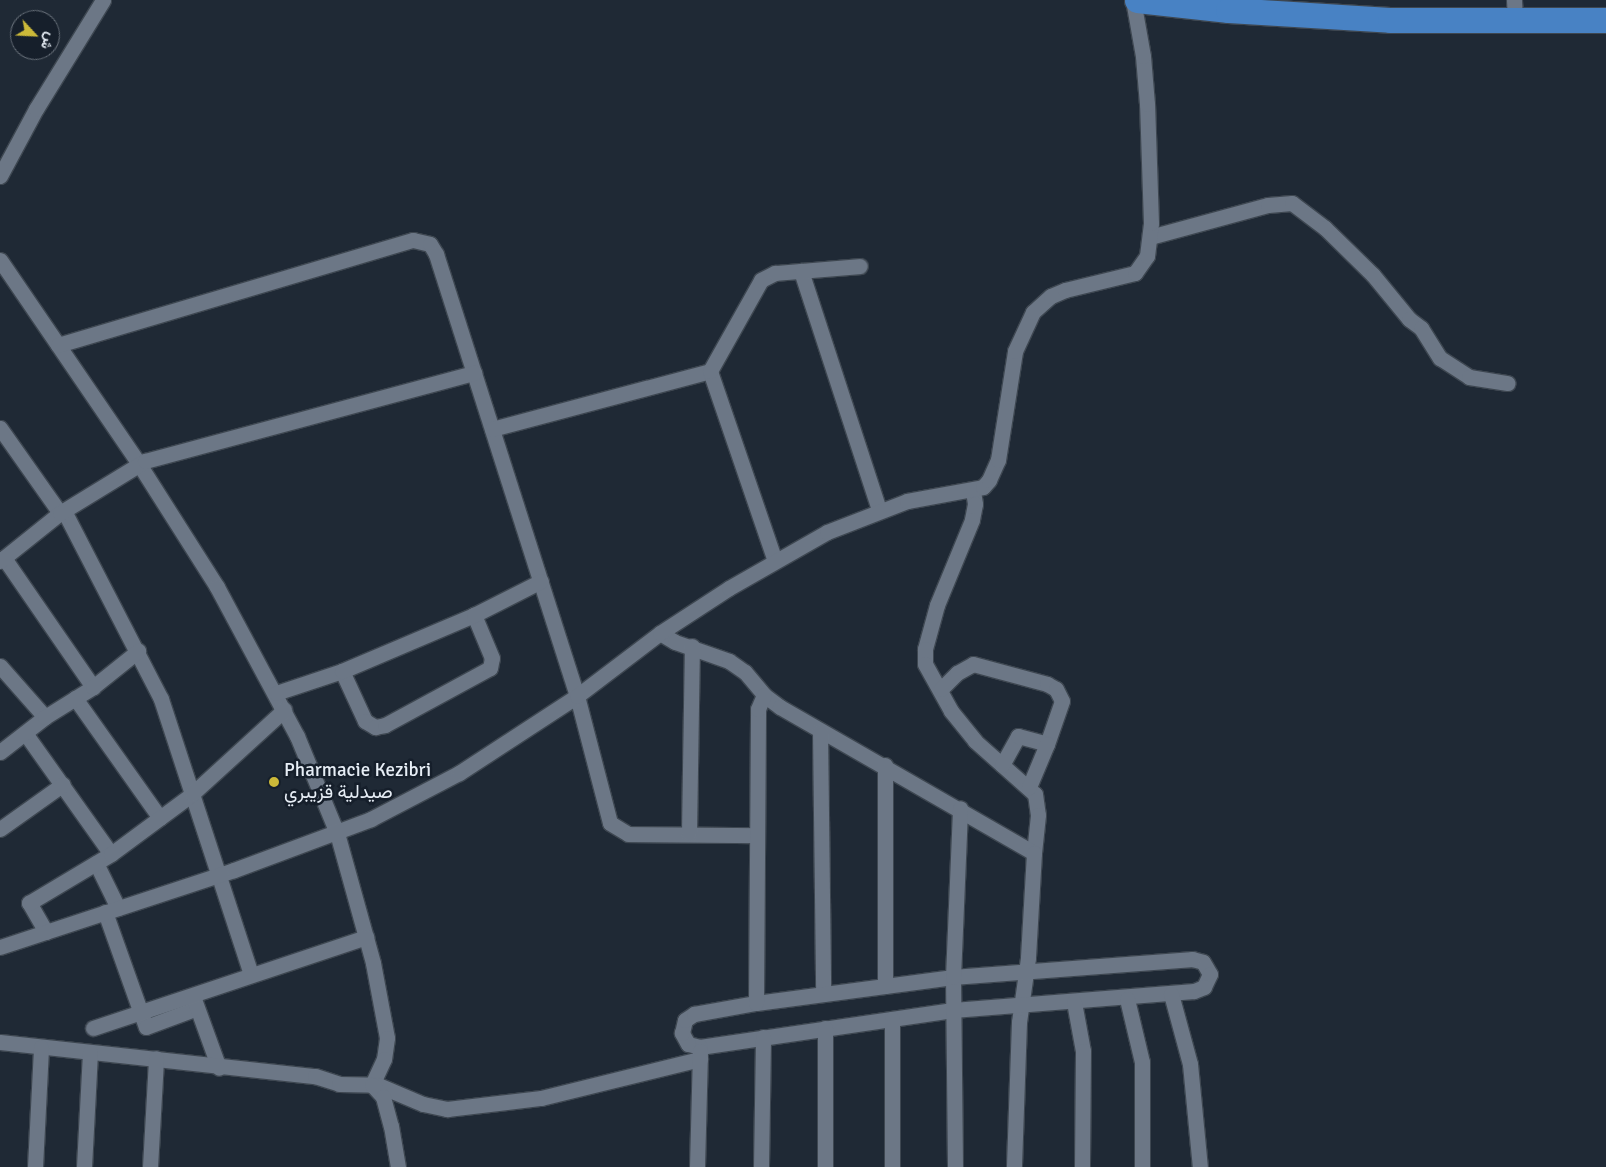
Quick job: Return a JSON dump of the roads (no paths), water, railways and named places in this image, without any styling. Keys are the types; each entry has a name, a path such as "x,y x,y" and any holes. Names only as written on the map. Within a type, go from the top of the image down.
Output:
{"main road":[{"path":"1137,0 1228,10 1390,20 1515,11 1606,20"}],"street":[{"path":"0,176 36,109 103,0"},
{"path":"0,947 219,875 337,833 459,773 577,696 660,633 775,561 827,532 880,510 939,494 973,491 982,487 994,471 1004,436 1015,351 1033,312 1041,303 1065,290 1135,273 1147,256 1150,237 1143,56 1133,0"},
{"path":"1150,237 1268,205 1292,203 1325,228 1373,275 1409,319 1422,328 1440,358 1469,377 1508,383"},
{"path":"58,345 419,239 430,244 436,254 577,696 610,823 628,834 755,835"},
{"path":"0,260 139,464 217,587 284,710 337,833 366,937 387,1038 384,1059 372,1085"},
{"path":"492,429 710,371 761,280 775,273 860,266"},
{"path":"802,271 880,510"},
{"path":"710,371 775,561"},
{"path":"92,687 2,560 62,512 139,464 474,373"},
{"path":"0,428 62,512 138,651 161,699 251,975"},
{"path":"973,491 976,504 972,520 937,605 925,649 924,664 942,689 962,725 1002,765 1029,787 1038,802 1026,973 1021,1006 1014,1167"},
{"path":"276,693 342,671 474,614 541,581"},
{"path":"342,671 365,721 375,727 385,725 490,668 492,658 474,614"},
{"path":"660,633 669,640 692,646 745,672 764,695 820,731 960,808 1034,853"},
{"path":"689,833 692,646"},
{"path":"0,752 45,717 92,687 138,651"},
{"path":"942,689 957,673 973,664 1047,684 1056,689 1062,701 1029,787"},
{"path":"0,666 45,717"},
{"path":"756,1003 755,835 758,709 764,695"},
{"path":"75,698 160,818"},
{"path":"46,932 29,903 111,854 192,794 284,710"},
{"path":"820,731 823,994"},
{"path":"25,733 111,854"},
{"path":"1002,765 1018,736 1047,744"},
{"path":"885,766 885,986"},
{"path":"0,829 62,784"},
{"path":"955,1167 953,977 960,808"},
{"path":"96,863 141,1013"},
{"path":"93,1028 141,1013 195,1002 251,975 366,937"},
{"path":"0,1042 156,1058 219,1068 315,1076 340,1084 384,1086 434,1107 472,1108 541,1098 763,1037 953,1010 1128,999 1171,994 1204,987 1210,974 1208,966 1192,959 953,977 756,1003 689,1016 682,1032 688,1044 700,1053"},
{"path":"1171,994 1190,1064 1200,1167"},
{"path":"1128,999 1142,1062 1142,1167"},
{"path":"195,1002 219,1068"},
{"path":"1074,1002 1082,1050 1082,1167"},
{"path":"892,1019 892,1167"},
{"path":"824,1167 825,1028"},
{"path":"762,1167 763,1037"},
{"path":"34,1167 41,1047"},
{"path":"84,1167 90,1052"},
{"path":"697,1167 700,1053"},
{"path":"150,1167 156,1058"},
{"path":"372,1085 383,1097 391,1126 398,1167"}],"place":[{"name":"Pharmacie Kezibri صيدلية قزيبري","path":"274,782"}]}
